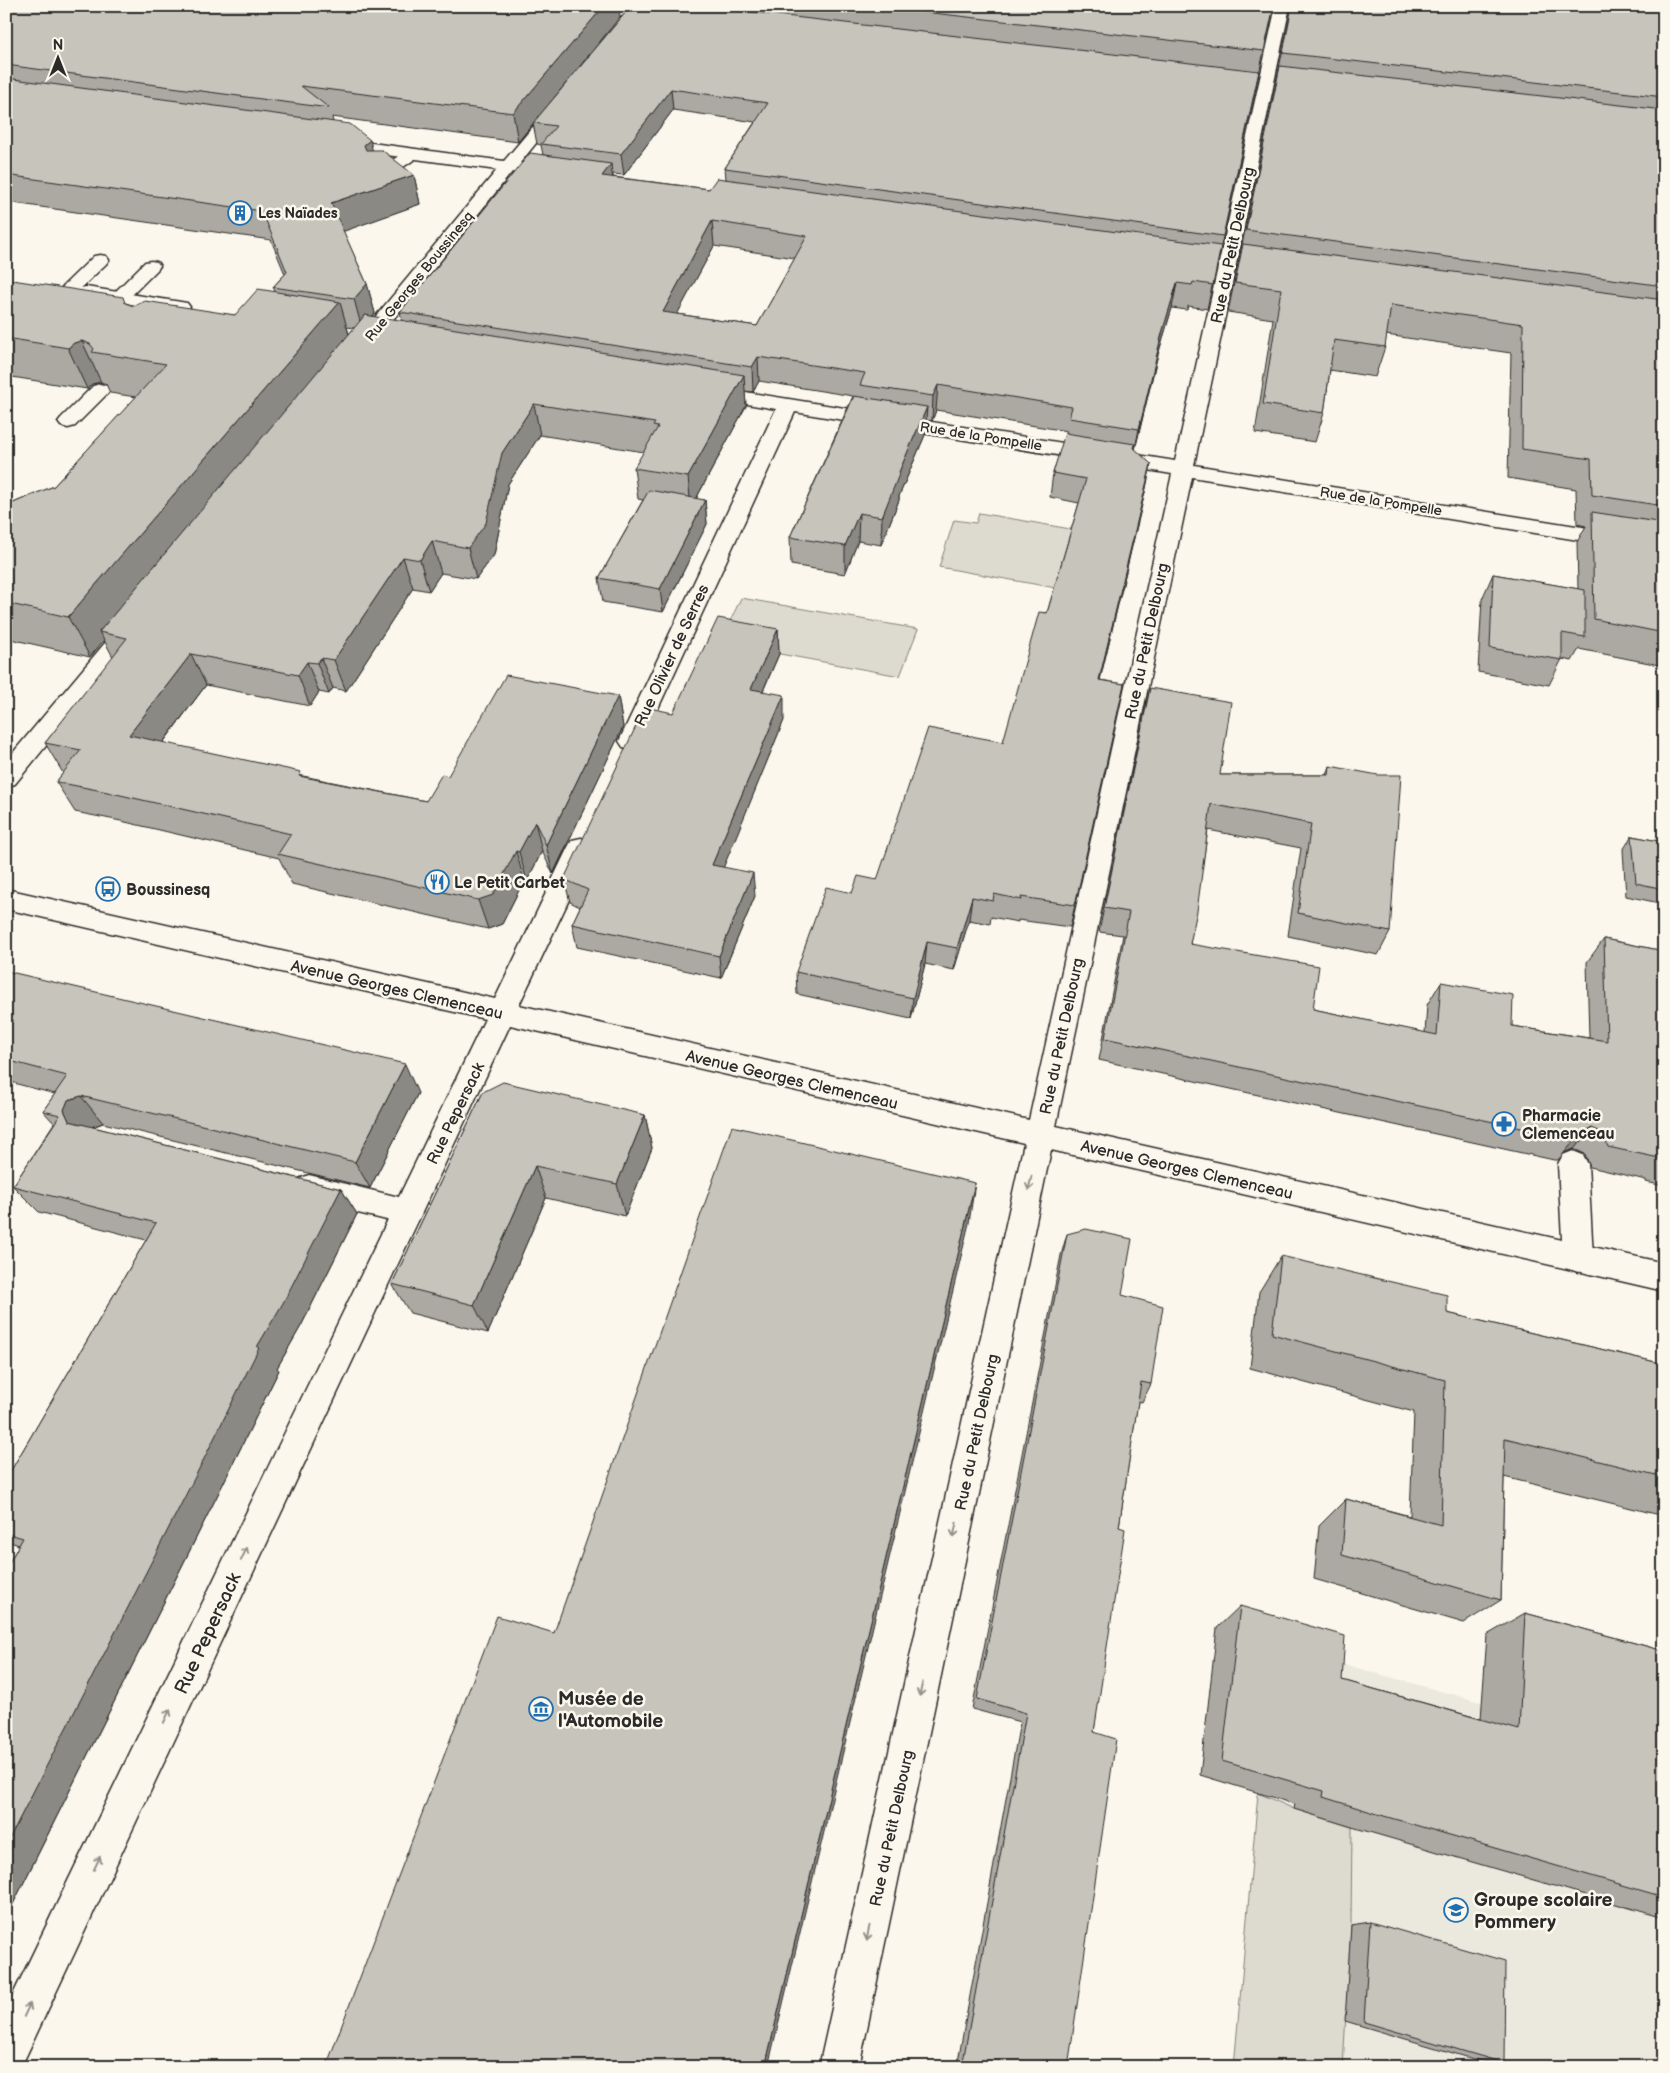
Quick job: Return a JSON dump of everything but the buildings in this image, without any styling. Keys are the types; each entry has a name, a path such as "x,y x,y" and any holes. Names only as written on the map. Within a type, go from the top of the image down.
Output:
{"street":[{"path":"578,6 633,15 675,19"},
{"name":"Rue du Petit Delbourg","path":"839,2067 1183,469 1263,86 1284,6"},
{"name":"Rue Georges Boussinesq","path":"345,366 569,94"},
{"path":"315,140 575,176"},
{"path":"381,175 412,154"},
{"path":"70,289 100,260"},
{"path":"120,298 151,266"},
{"path":"52,286 201,310"},
{"path":"164,326 182,308"},
{"path":"68,422 100,390"},
{"name":"Rue de la Pompelle","path":"691,390 1664,547"},
{"name":"Rue Olivier de Serres","path":"623,758 788,405"},
{"path":"6,778 144,610"},
{"path":"503,1013 589,830"},
{"name":"Avenue Georges Clemenceau","path":"6,899 1664,1277"},
{"name":"Rue Pepersack","path":"6,2054 503,1013"},
{"path":"1573,1164 1578,1258"},
{"path":"283,1181 407,1212"}],"shaded area":[{"path":"979,513 1133,540 1120,596 1058,585 1056,588 939,567 954,520 976,523"},
{"path":"741,598 918,629 900,676 720,643"},
{"name":"Groupe scolaire Pommery","path":"1271,1644 1664,1753 1664,2067 1234,2067"},
{"path":"1258,1793 1294,1809 1352,1827 1351,1925 1343,2067 1234,2067"}],"place":[{"name":"Les Naïades","path":"240,213"},
{"name":"Le Petit Carbet","path":"437,882"},
{"name":"Boussinesq","path":"108,889"},
{"name":"Pharmacie Clemenceau","path":"1504,1124"},
{"name":"Musée de l'Automobile","path":"541,1709"},
{"name":"Groupe scolaire Pommery","path":"1456,1910"}]}
